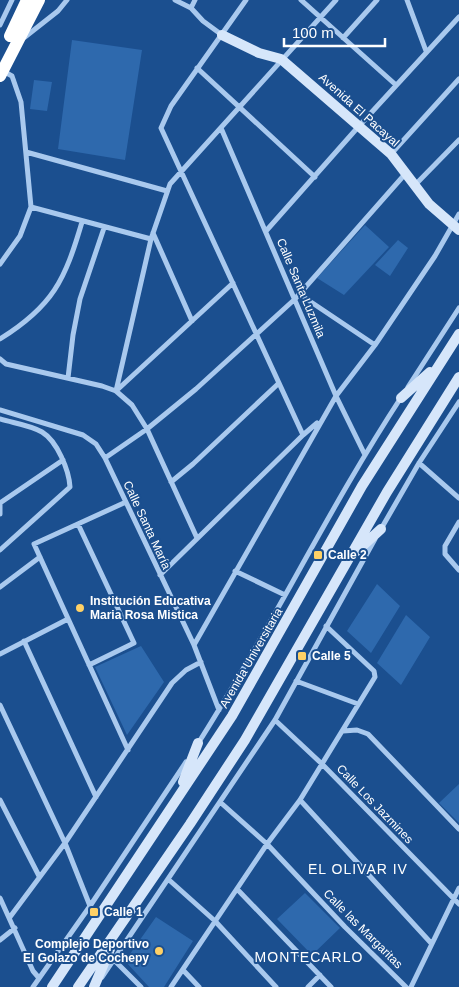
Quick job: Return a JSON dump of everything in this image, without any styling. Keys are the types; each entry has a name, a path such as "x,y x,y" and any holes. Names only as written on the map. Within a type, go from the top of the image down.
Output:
{"highway":[{"path":"1,73 8,40 28,0"},
{"path":"1,73 39,0"}],"street":[{"path":"0,25 12,0"},
{"path":"14,46 58,11 67,0"},
{"path":"175,0 191,8 203,21 222,35"},
{"path":"191,8 195,0"},
{"path":"246,0 171,106 161,128 304,435"},
{"path":"300,0 396,85"},
{"path":"116,391 152,236 170,184 336,0"},
{"path":"343,38 377,0"},
{"path":"407,0 426,51"},
{"path":"266,231 426,51 459,18"},
{"name":"Avenida El Pacayal","path":"222,35 259,53 281,60 391,154 429,204 455,227"},
{"path":"197,68 315,178"},
{"path":"0,264 20,236 31,207 22,111 17,86 12,76 1,73"},
{"path":"391,154 459,79"},
{"name":"Calle Santa Luzmila","path":"221,128 266,231 298,297 336,396 365,456"},
{"path":"414,185 459,140"},
{"path":"26,152 167,191"},
{"path":"105,458 147,429 196,389 298,297 406,173"},
{"path":"31,207 104,228 152,236"},
{"path":"194,645 336,396 375,345 455,227 459,214"},
{"path":"0,339 29,320 46,302 59,284 75,248 82,222"},
{"path":"68,378 73,335 80,299 104,228"},
{"path":"152,236 192,321"},
{"path":"116,391 233,283"},
{"path":"298,297 375,345"},
{"path":"33,987 90,906 219,710 365,456 459,308"},
{"name":"Avenida Universitaria","path":"52,987 232,716 362,486 459,334"},
{"path":"0,361 116,391 132,405 147,429 197,538"},
{"path":"401,398 441,361"},
{"path":"78,987 245,740 386,492 459,377"},
{"path":"171,482 193,464 279,383"},
{"path":"95,987 275,720 419,463 459,402"},
{"name":"Calle Santa María","path":"0,410 84,435 96,444 105,458 194,645 219,710"},
{"path":"0,419 43,432 56,446 70,479 70,487 0,550"},
{"path":"160,575 304,435 322,420"},
{"path":"0,514 0,503 63,460"},
{"path":"419,463 459,498"},
{"path":"126,502 34,544 128,750"},
{"path":"459,522 445,546 445,554 459,570"},
{"path":"78,524 134,643 89,665"},
{"path":"349,558 381,529"},
{"path":"0,587 40,557"},
{"path":"235,571 285,596"},
{"path":"0,654 68,619"},
{"path":"171,987 267,844 300,800 376,674 326,626"},
{"path":"24,642 96,797"},
{"path":"10,917 65,842 172,683 186,670 201,662"},
{"path":"296,681 358,704"},
{"path":"0,705 65,842 90,906"},
{"name":"Calle Los Jazmines","path":"275,720 322,764 459,904"},
{"path":"343,731 357,730 368,734 459,829"},
{"path":"175,802 198,743"},
{"path":"0,800 39,876"},
{"path":"300,800 431,943"},
{"name":"Calle las Margaritas","path":"220,802 267,844 345,927 406,987"},
{"path":"168,880 215,920 276,987"},
{"path":"411,987 459,888"},
{"path":"237,889 331,987"},
{"path":"0,898 33,971 39,978"},
{"path":"95,987 119,925"},
{"path":"0,940 15,928"},
{"path":"114,960 142,987"},
{"path":"183,970 199,987"},
{"path":"308,987 320,975"}],"shaded area":[{"path":"72,40 142,50 125,160 58,149"},
{"path":"34,80 52,82 47,111 30,109"},
{"path":"365,225 389,247 344,295 317,278"},
{"path":"398,240 408,248 390,276 375,265"},
{"path":"377,584 400,606 371,653 347,631"},
{"path":"406,615 430,637 401,685 377,663"},
{"path":"141,646 164,682 127,735 95,667"},
{"path":"459,784 459,823 439,803"},
{"path":"305,893 340,928 312,955 277,919"},
{"name":"Complejo Deportivo El Golazo de Cochepy","path":"156,917 193,941 164,987 149,987 125,961"}],"place":[{"name":"Calle 2","path":"318,555"},
{"name":"Institución Educativa Maria Rosa Mistica","path":"80,608"},
{"name":"Calle 5","path":"302,656"},
{"name":"Calle 1","path":"94,912"},
{"name":"Complejo Deportivo El Golazo de Cochepy","path":"159,951"}],"district":[{"name":"EL OLIVAR IV","path":"358,869"},
{"name":"MONTECARLO","path":"309,957"}]}
